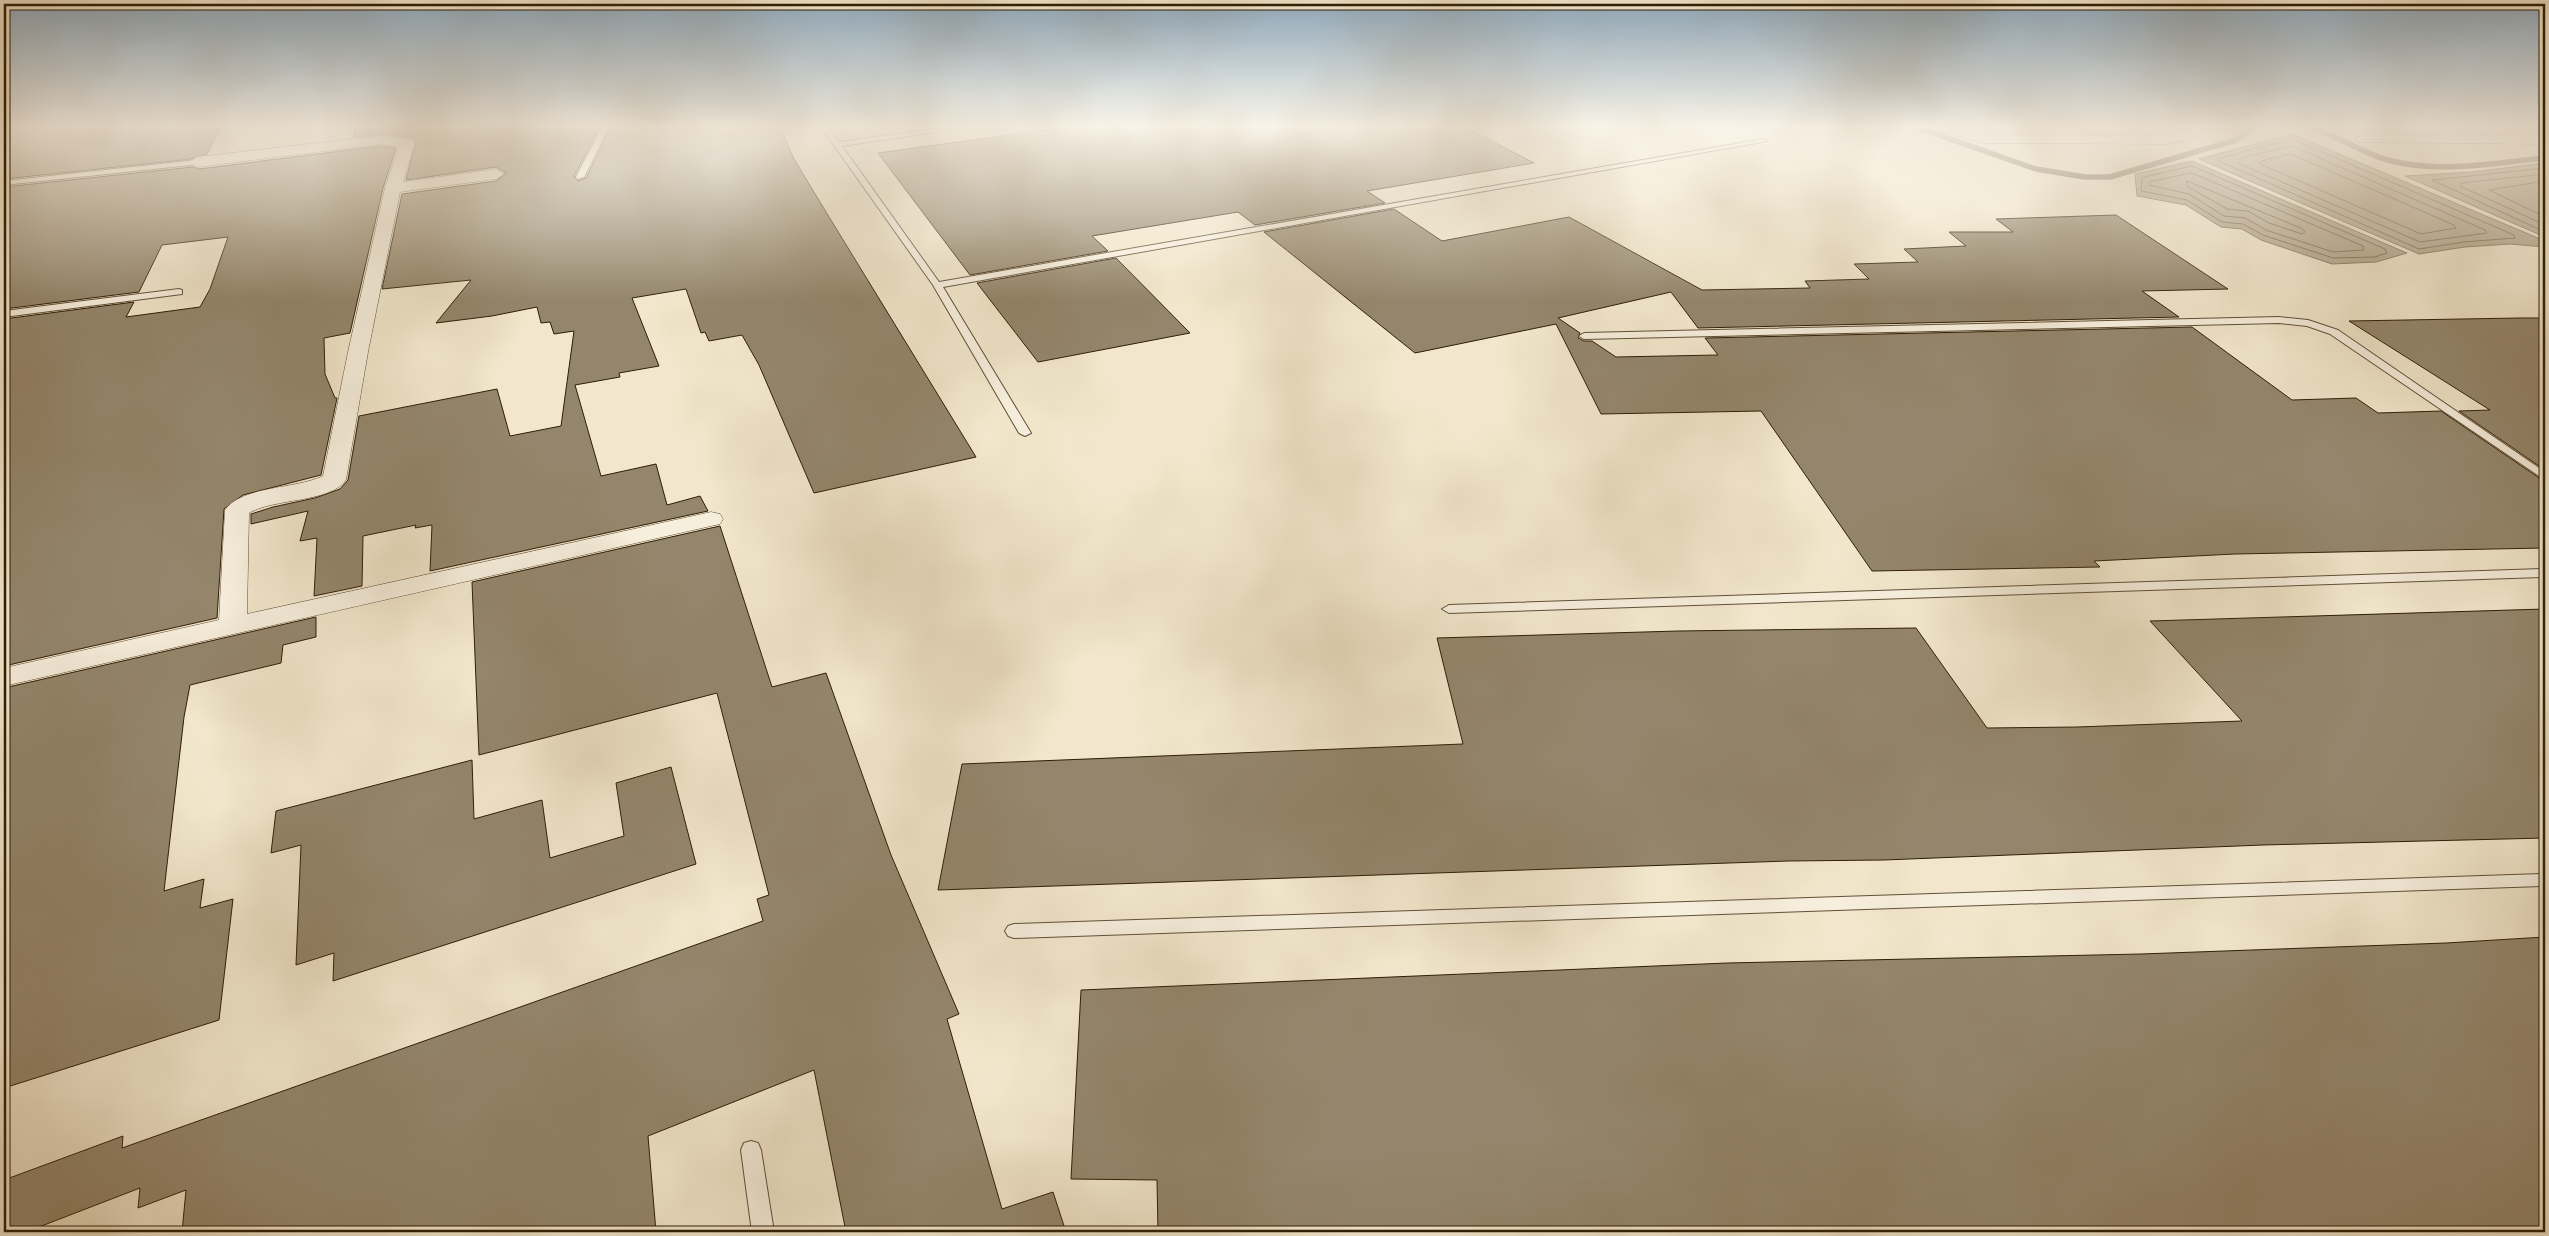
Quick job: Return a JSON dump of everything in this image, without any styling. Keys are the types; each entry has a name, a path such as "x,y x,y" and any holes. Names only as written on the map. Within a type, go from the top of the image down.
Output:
{"street":[{"path":"233,625 237,510 248,504 320,487 334,480 358,352 394,185"},
{"path":"393,188 417,185"},
{"path":"4,676 711,519"}],"lane":[{"path":"865,185 937,284 1024,433"},
{"path":"937,284 1511,185"},
{"path":"4,314 179,292"},
{"path":"1584,336 2279,320 2308,324 2334,332 2545,477"},
{"path":"1449,609 2545,573"},
{"path":"1014,931 2545,880"},
{"path":"751,1150 763,1232"}],"water":[{"path":"2136,185 2247,185 2407,253 2376,262 2332,264 2261,240 2242,229 2221,227 2186,205 2137,196"},
{"path":"2258,185 2412,185 2545,241 2545,247 2510,244 2465,247 2419,254"},
{"path":"2425,185 2545,185 2545,237"}],"building":[{"path":"26,185 384,185 350,333 324,338 325,374 335,398 337,398 321,475 243,495 224,509 217,618 4,666 4,319 134,302 126,317 200,307 210,289 228,237 162,245 139,292 4,309 4,187"},
{"path":"469,185 810,185 976,457 814,493 759,365 742,335 709,341 705,332 701,333 686,289 632,298 659,366 619,373 620,377 575,385 601,476 656,464 667,505 700,496 708,511 430,571 432,525 415,528 416,525 363,536 362,586 314,596 317,538 300,541 308,511 251,524 251,514 315,498 340,489 348,480 359,416 497,389 510,436 561,426 574,331 554,334 550,322 541,323 537,307 492,316 436,323 471,280 382,289 402,194"},
{"path":"902,185 1405,185 1367,191 1385,203 1255,225 1238,212 1092,236 1108,251 970,275"},
{"path":"1394,209 1442,241 1569,217 1702,290 1810,288 1805,281 1869,279 1854,264 1918,262 1904,249 1966,246 1949,232 2013,232 1996,219 2116,215 2228,289 2142,291 2179,317 1698,328 1671,292 1558,318 1580,333 1578,338 1584,341 1592,341 1616,357 1718,355 1705,338 2192,327 2292,400 2356,398 2378,413 2441,411 2545,482 2545,548 2235,554 2094,561 2100,567 1872,571 1761,411 1601,414 1556,324 1415,353 1264,232"},
{"path":"1116,258 1190,333 1038,362 977,283"},
{"path":"2545,318 2545,470 2459,411 2490,410 2349,321"},
{"path":"720,526 772,687 826,673 891,855 959,1014 947,1019 1002,1209 1053,1192 1066,1232 846,1232 814,1070 648,1136 656,1232 182,1232 186,1190 138,1208 140,1188 26,1232 4,1232 4,1180 123,1136 122,1148 763,921 757,899 769,895 717,693 479,755 472,582"},
{"path":"2545,609 2545,838 2263,845 1884,860 1788,861 938,890 962,764 1463,744 1437,638 1678,631 1916,628 1987,728 2077,727 2242,721 2150,621"},
{"path":"316,617 316,637 283,645 281,663 190,685 184,717 164,891 204,879 200,908 233,899 219,1020 4,1088 4,688"},
{"path":"472,760 474,819 542,800 550,858 624,836 616,783 671,767 696,864 333,981 334,953 296,965 301,845 271,853 276,811"},
{"path":"2545,937 2545,1232 1158,1232 1157,1180 1071,1179 1081,990 1727,963 2141,954 2446,943"}]}
